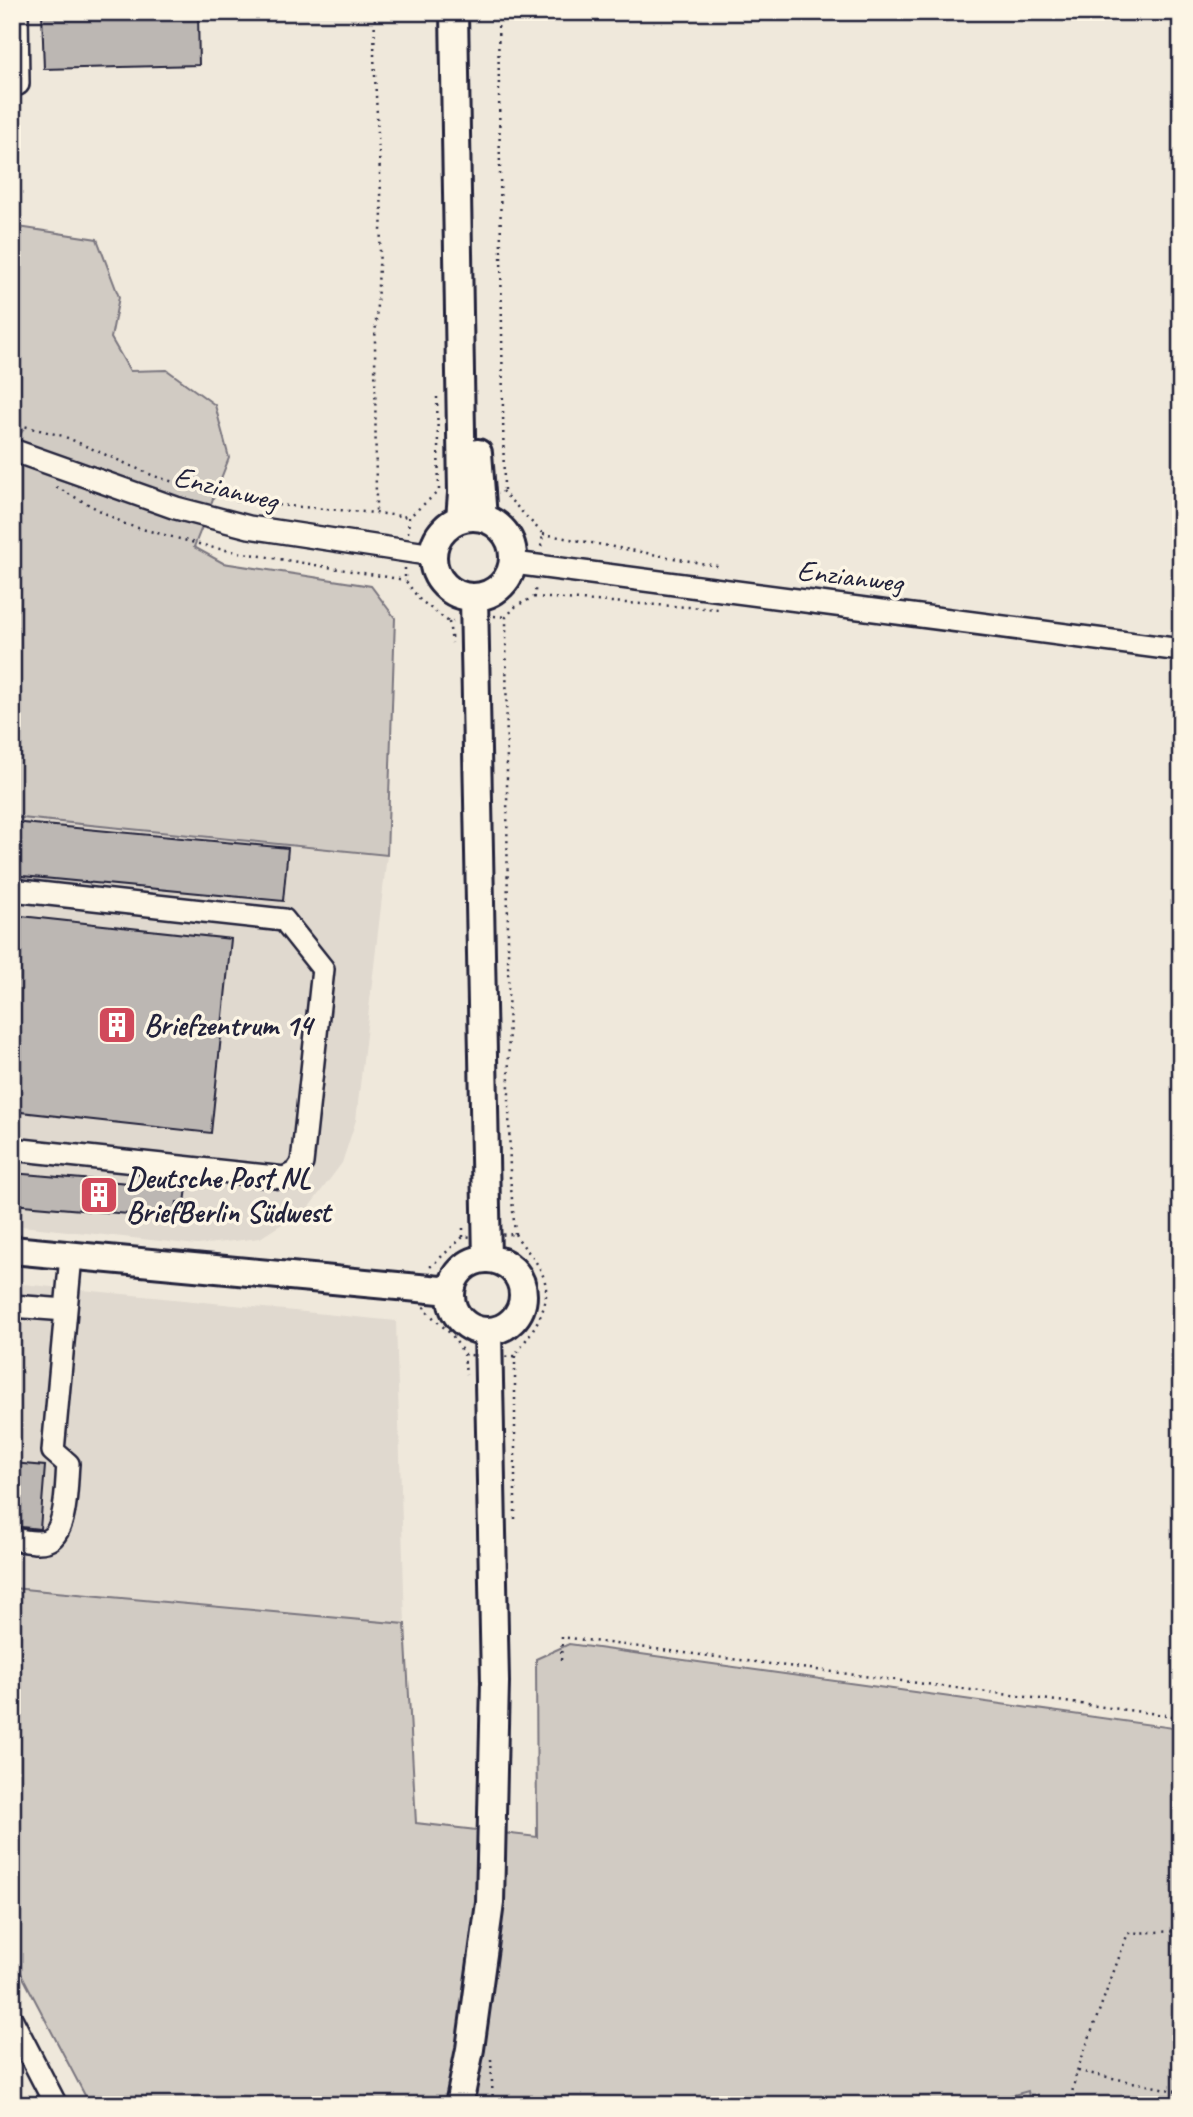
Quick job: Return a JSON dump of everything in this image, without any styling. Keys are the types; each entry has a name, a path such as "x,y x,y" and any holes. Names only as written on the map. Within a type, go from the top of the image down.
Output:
{"main road":[{"path":"439,1289 476,1261 487,1247 474,608 525,566 513,553 504,531 478,503 454,12"},
{"path":"471,12 472,308 478,503"},
{"path":"474,608 444,585 433,566 433,555 435,543 441,533 478,503"},
{"path":"12,1250 439,1289 465,1324 476,1330 488,1331 500,1329 511,1322 523,1301 523,1288 510,1267 499,1261 487,1247"},
{"path":"459,2105 474,2022 490,1903 495,1682 488,1331"}],"street":[{"path":"17,12 18,84"},
{"name":"Enzianweg","path":"12,450 176,508 249,527 433,555"},
{"name":"Enzianweg","path":"525,566 737,591 1181,650"},
{"path":"12,890 284,919 323,969 302,1163 296,1172 285,1178 12,1149"},
{"path":"12,1539 45,1542 56,1535 62,1523 68,1464 53,1451 71,1256"},
{"path":"12,1306 66,1310"},
{"path":"12,2020 56,2105"}],"path":[{"path":"376,12 374,56 382,213 375,340 376,513"},
{"path":"478,503 498,12"},
{"path":"12,423 63,436 154,477 239,502 409,517"},
{"path":"506,617 491,616 474,608 449,622 420,600 405,580 409,517 439,491 478,503 543,534 717,566 737,591 717,611 534,597 516,606 506,617 509,1141 515,1234 541,1270 547,1291 542,1315 515,1356 464,1354 452,1335 424,1309 439,1289 430,1268 463,1237 487,1247 515,1234"},
{"path":"534,597 525,566 543,534"},
{"path":"561,1660 562,1637 1181,1717"},
{"path":"1072,2105 1077,2071 1128,1933 1181,1931"},
{"path":"1077,2071 1181,2092"}],"shaded area":[{"path":"12,226 97,239 119,297 111,338 130,371 167,370 215,405 229,458 194,547 223,563 371,586 395,618 387,855 12,817 12,448 23,430 12,428"},
{"path":"12,817 387,855 356,1120 342,1163 309,1207 260,1238 197,1245 12,1225"},
{"path":"12,1283 396,1321 405,1624 12,1588"},
{"path":"12,1588 405,1624 416,1823 537,1837 536,1659 569,1644 1181,1729 1181,2105 1030,2105 1028,2091 978,2105 90,2105 12,1956"},
{"path":"1028,2091 1030,2105 979,2105"}],"building":[{"path":"42,12 79,12 79,16 198,13 199,65 44,69"},
{"path":"12,822 288,848 283,901 12,875"},
{"name":"Briefzentrum 14","path":"12,915 231,939 211,1133 12,1111"},
{"name":"Deutsche Post NL BriefBerlin Südwest","path":"12,1173 187,1188 185,1203 177,1202 175,1218 12,1204"},
{"path":"12,1463 45,1466 40,1529 12,1526"}],"place":[{"name":"Briefzentrum 14","path":"117,1025"},
{"name":"Deutsche Post NL BriefBerlin Südwest","path":"99,1195"}]}
